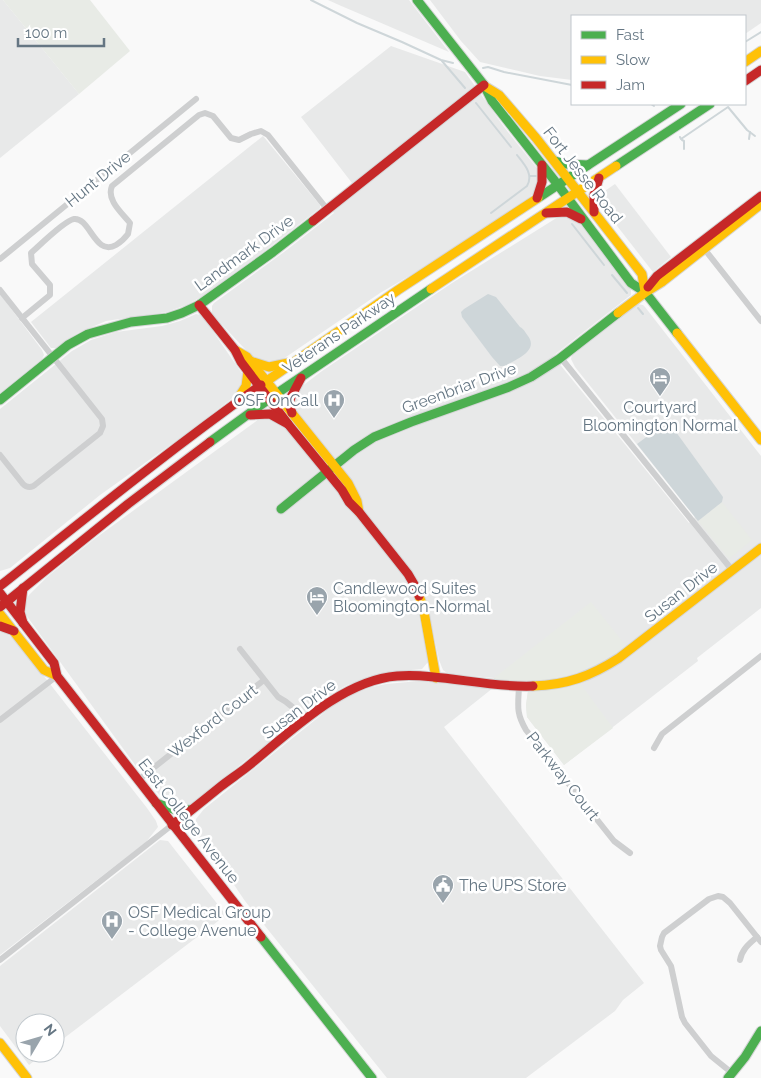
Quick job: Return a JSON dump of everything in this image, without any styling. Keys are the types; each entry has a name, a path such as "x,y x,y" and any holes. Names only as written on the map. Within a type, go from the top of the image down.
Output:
{"main road":[{"name":"Fort Jesse Road","path":"417,0 484,85 492,101 631,283 645,292 761,440"},
{"path":"746,61 761,51"},
{"path":"746,80 761,70"},
{"name":"Fort Jesse Road","path":"484,85 499,95 555,161 642,274 645,292"},
{"name":"Landmark Drive","path":"0,400 68,345 88,334 131,322 167,318 199,305 273,252 484,85"},
{"name":"Veterans Parkway","path":"0,586 138,476 294,361 679,105"},
{"name":"Veterans Parkway","path":"3,604 128,504 273,396 708,105"},
{"path":"555,161 566,164 588,165"},
{"path":"536,199 543,186 542,165"},
{"path":"594,212 592,199 599,178"},
{"name":"Greenbriar Drive","path":"281,510 354,450 374,437 524,381 543,370 645,292 658,276 702,246 760,202"},
{"path":"546,213 566,212 583,220"},
{"path":"199,305 235,350 248,371 292,414 330,469 349,502 408,574 415,586 425,614 436,678"},
{"path":"235,350 247,357 263,384"},
{"path":"250,361 271,368 294,361"},
{"path":"233,406 246,386 248,371"},
{"path":"292,414 289,404 302,376"},
{"path":"273,396 288,424"},
{"path":"246,416 266,413 273,414 288,424 330,469"},
{"name":"Susan Drive","path":"172,825 342,694 370,682 398,676 519,687 566,683 576,680 600,670 630,650 761,548"},
{"path":"0,575 18,571"},
{"path":"23,588 20,612 23,623"},
{"name":"East College Avenue","path":"0,593 3,604 23,623 54,663 57,676 137,781 372,1078"},
{"name":"East College Avenue","path":"0,614 44,670 57,676"},
{"path":"0,626 14,631"},
{"path":"155,803 168,808 192,810"},
{"path":"730,1075 745,1057 761,1031"},
{"path":"0,1043 28,1078"}],"street":[{"name":"Hunt Drive","path":"0,259 196,99"},
{"path":"22,318 50,295 50,285 32,264 31,253 66,222 74,219 80,220 101,244 109,247 116,245 128,234 130,222 111,198 110,191 112,186 199,115 205,113 213,116 231,138 239,140 261,131 268,135 327,209"},
{"path":"702,246 761,321"},
{"path":"0,290 102,420 104,426 100,433 36,484 29,487 23,484 0,455"},
{"path":"561,358 732,570"},
{"path":"240,649 278,697 287,701 305,721"},
{"path":"654,748 662,734 761,656"},
{"path":"0,720 57,676"},
{"name":"Wexford Court","path":"137,781 264,680"},
{"name":"Parkway Court","path":"519,687 518,708 520,719 526,730 614,841 630,853"},
{"name":"Susan Drive","path":"0,960 172,825"},
{"path":"730,1075 711,1056 685,1023 671,966 661,950 660,942 664,934 709,899 718,896 723,897 730,902 759,940 742,951 740,960"}],"shaded area":[{"path":"0,0 3,0 79,94 0,158"},
{"path":"3,0 90,0 130,51 79,94"},
{"path":"328,0 409,0 449,52 339,5"},
{"path":"430,0 761,0 761,23 746,33 746,15 571,15 571,80 540,76 480,62 461,41"},
{"path":"391,46 465,72 504,127 540,172 538,188 527,200 435,261 380,293 283,359 278,362 257,361 215,317 212,313 212,306 334,213 327,203 352,183 301,117"},
{"path":"263,136 320,205 320,208 203,296 186,305 167,312 106,321 78,333 56,348 51,348 31,322"},
{"path":"615,184 671,257 653,272 600,204 599,195"},
{"path":"565,216 575,220 585,229 631,290 631,295 553,356 689,523 695,517 575,367 571,359 576,351 637,304 645,307 761,456 761,608 697,658 698,661 564,765 527,717 528,691 493,688 494,678 447,673 443,670 439,660 429,612 419,616 428,662 422,669 390,672 347,685 336,691 307,711 189,806 180,808 168,804 138,769 26,615 25,602 29,595 47,577 93,540 322,371 452,283 558,217"},
{"path":"0,294 44,355 42,359 0,393"},
{"path":"488,294 496,297 531,341 531,346 525,354 505,366 500,366 492,357 462,317 461,312 464,309"},
{"path":"196,314 203,317 243,375 243,380 235,396 100,495 10,568 0,571 0,409 72,351 91,340 116,332 162,326"},
{"path":"668,421 723,497 722,502 698,521 637,444"},
{"path":"722,502 752,540 729,559 698,521"},
{"path":"591,602 627,647 602,664 574,675 613,728 564,765 527,717 528,691 493,688 494,678"},
{"path":"0,630 5,632 25,652 147,808 158,827 146,842 0,955"},
{"path":"419,681 493,688 444,727 644,983 623,1000 615,1011 526,1078 387,1078 245,901 197,835 195,831 196,819 204,809 335,704 353,694 386,684"},
{"name":"OSF Medical Group - College Avenue","path":"160,840 168,841 226,915 65,1037 65,1013 15,1013 15,1046 0,1026 0,966"}],"waterway":[{"path":"311,0 357,23 441,60 453,63"},
{"path":"746,41 761,32"},
{"path":"442,61 465,88"},
{"path":"483,68 488,67 504,72 571,85"},
{"path":"476,103 511,147"},
{"path":"680,137 681,139 728,107 747,130 755,136"},
{"path":"749,139 750,132"},
{"path":"682,140 684,141 684,149"},
{"path":"491,213 527,186 529,182 529,173 517,155"},
{"path":"530,176 536,176"},
{"path":"572,224 604,265"},
{"path":"612,275 627,293"},
{"path":"638,308 643,314"}],"traffic: fast":[{"path":"417,0 484,85 492,101 631,283 645,292 677,333"},
{"path":"538,198 679,105"},
{"path":"616,166 708,105"},
{"path":"555,161 566,164 588,165"},
{"path":"0,400 68,345 88,334 131,322 167,318 199,305 313,221"},
{"path":"210,442 276,394 431,289"},
{"path":"281,509 354,450 374,437 531,377 559,359 618,313"},
{"path":"156,803 173,809 191,810"},
{"path":"261,937 372,1078"},
{"path":"728,1078 745,1057 761,1031"}],"traffic: slow":[{"path":"746,61 761,51"},
{"path":"486,87 499,95 536,138 642,274 645,292"},
{"path":"431,289 616,166"},
{"path":"261,385 398,290 538,198"},
{"path":"618,313 662,282 761,204"},
{"path":"677,333 761,440"},
{"path":"235,350 247,357 348,483 357,501 359,512"},
{"path":"250,361 269,367 288,363"},
{"path":"239,397 246,386 248,371"},
{"path":"533,686 557,684 588,675 619,658 761,548"},
{"path":"419,596 423,606 436,678"},
{"path":"0,614 44,670 57,676"},
{"path":"0,1043 27,1078"}],"traffic: jam":[{"path":"746,80 761,70"},
{"path":"313,221 484,85"},
{"path":"537,198 542,182 542,165"},
{"path":"594,212 594,195 599,178"},
{"path":"648,287 657,276 761,196"},
{"path":"546,213 567,212 581,219"},
{"path":"199,305 235,350 241,362 288,424 408,574 419,596"},
{"path":"292,413 289,404 301,378"},
{"path":"0,586 97,509 261,385"},
{"path":"250,415 270,414 288,424"},
{"path":"0,607 128,504 210,442"},
{"path":"23,588 20,612 23,623"},
{"path":"0,593 54,663 57,676 261,937"},
{"path":"0,626 14,631"},
{"path":"172,825 298,725 336,698 356,687 376,680 397,676 448,678 499,685 533,686"}],"place":[{"name":"Courtyard Bloomington Normal","path":"660,397"},
{"name":"OSF OnCall","path":"334,419"},
{"name":"Candlewood Suites Bloomington-Normal","path":"317,616"},
{"name":"The UPS Store","path":"443,904"},
{"name":"OSF Medical Group - College Avenue","path":"112,940"}]}
